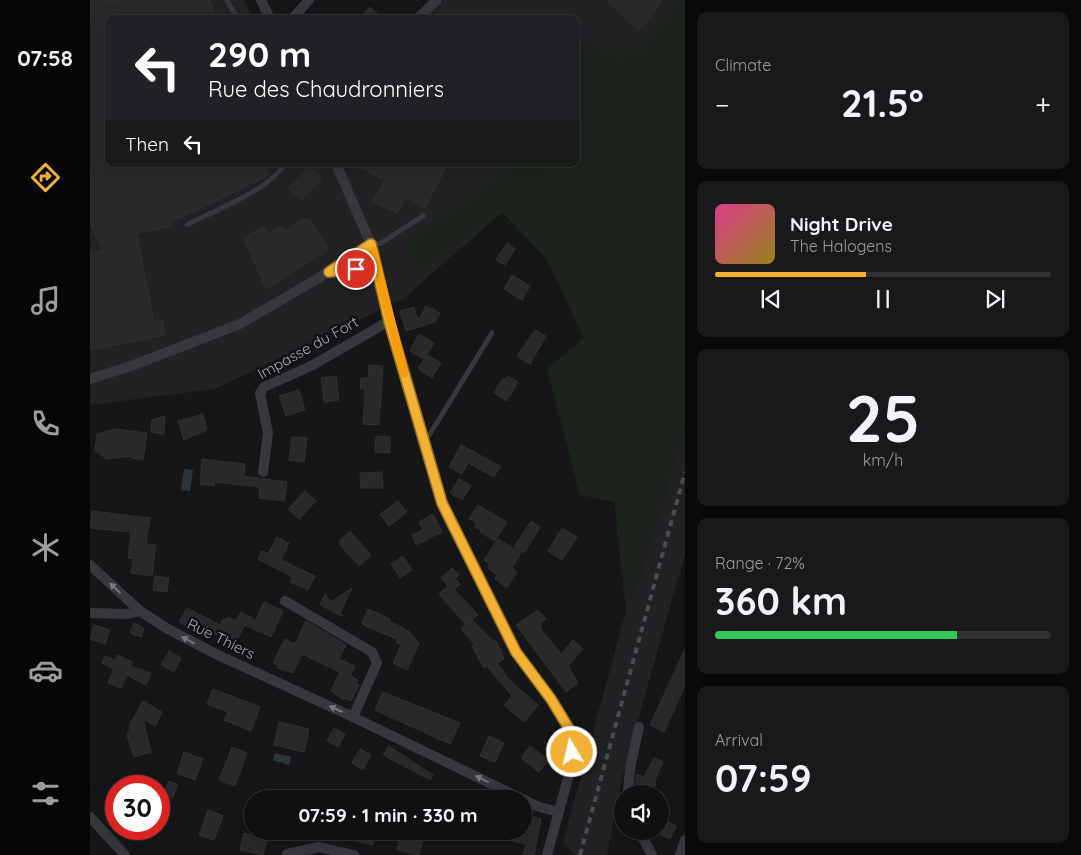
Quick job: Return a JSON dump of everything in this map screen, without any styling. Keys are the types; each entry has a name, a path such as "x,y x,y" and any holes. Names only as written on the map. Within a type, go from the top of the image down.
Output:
{"street":[{"path":"262,0 268,15"},
{"path":"296,15 309,0"},
{"path":"421,15 434,1"},
{"path":"337,167 371,244 389,321 442,503 516,652 551,699 574,737 571,767 547,855"},
{"path":"90,379 131,366 240,324 329,272 371,244"},
{"path":"329,272 356,269 378,275"},
{"name":"Impasse du Fort","path":"263,472 268,433 260,393 264,387 313,365 389,321"},
{"name":"Rue Thiers","path":"90,565 140,611 168,629 218,655 353,717 540,807 559,812"},
{"path":"285,602 372,652 377,663 353,717"},
{"path":"90,613 128,614 140,611"},
{"path":"629,785 630,768 639,727"},
{"path":"90,817 125,855"},
{"path":"644,840 652,855"},
{"path":"680,855 685,840"},
{"path":"287,854 319,847 354,855"}],"lane":[{"path":"227,0 236,15"},
{"path":"187,225 266,184 281,171 283,167"},
{"path":"371,244 380,243 423,216"},
{"path":"425,443 492,333"}],"shaded area":[{"path":"90,0 244,0 251,15 105,15 105,167 554,167 403,299 215,389 90,405"},
{"path":"444,0 685,0 580,142 580,15 428,15"},
{"path":"678,0 685,0 685,427 641,574 626,611 614,502 580,495 547,369 584,338 546,258 502,212 420,276 407,240 491,185 506,167 580,167 580,42 620,57 639,53"},
{"path":"685,427 685,554 621,785 614,785 614,820 607,855 575,855 563,842 626,611 641,574"},
{"path":"184,469 193,470 190,491 181,490"},
{"path":"275,753 291,757 289,765 273,760"}],"building":[{"path":"90,0 209,0 215,15 105,15 105,167 265,167 269,175 171,222 173,226 136,233 154,322 162,320 165,335 90,350 90,253 103,250 90,223"},
{"path":"607,0 663,0 639,31"},
{"path":"370,7 379,15 363,15"},
{"path":"309,167 322,179 302,200 289,188"},
{"path":"359,167 446,167 424,208 405,197 397,213 373,201 385,180"},
{"path":"304,219 309,219 329,249 266,289 244,238 264,226 269,234 281,226 285,231"},
{"path":"507,243 515,249 505,265 496,260"},
{"path":"512,275 530,286 522,300 504,289"},
{"path":"426,306 440,313 435,322 406,331 400,311 414,307 418,320"},
{"path":"535,330 546,336 530,364 517,356"},
{"path":"419,334 434,343 424,359 410,351"},
{"path":"427,355 441,363 432,378 418,369"},
{"path":"369,365 383,366 379,425 363,424 365,389 360,389 361,378 368,378"},
{"path":"336,376 339,400 324,402 321,378"},
{"path":"508,376 518,382 507,401 494,393 503,378 506,379"},
{"path":"299,390 305,410 286,416 279,396"},
{"path":"203,414 207,430 184,440 178,421"},
{"path":"165,416 164,434 151,432 152,420"},
{"path":"116,429 147,433 143,460 131,458 131,456 107,459 95,451 97,434"},
{"path":"376,436 390,437 390,453 375,452"},
{"path":"292,437 307,438 304,462 289,460"},
{"path":"461,445 500,466 494,477 468,463 462,474 449,467"},
{"path":"202,459 245,464 244,476 287,482 284,501 259,498 260,487 214,482 214,486 200,484"},
{"path":"382,472 383,488 361,488 360,473"},
{"path":"459,479 471,486 462,500 450,493"},
{"path":"305,491 316,501 299,519 288,509"},
{"path":"398,501 407,512 389,526 380,514"},
{"path":"478,505 507,522 495,541 480,532 481,530 475,527 477,523 469,519"},
{"path":"92,511 150,518 146,544 156,545 152,576 131,573 133,559 128,558 131,532 90,528"},
{"path":"433,514 442,532 416,545 412,535 423,530 419,522"},
{"path":"531,521 540,527 524,553 514,547"},
{"path":"562,528 577,537 562,560 548,551"},
{"path":"350,531 371,555 359,566 340,545 340,540"},
{"path":"277,537 289,543 281,560 315,576 308,590 290,582 293,577 258,559 262,551 268,554"},
{"path":"498,539 521,553 512,568 517,572 507,588 495,579 497,575 488,568 490,565 484,560"},
{"path":"403,556 412,570 400,578 391,564"},
{"path":"452,568 459,575 455,579 460,584 454,589 478,615 466,625 439,594 448,586 441,578"},
{"path":"155,576 169,578 167,592 153,590"},
{"path":"352,588 340,613 342,616 320,605 325,594 331,602"},
{"path":"264,602 283,611 271,637 245,625 232,648 224,644 225,642 220,639 221,637 198,625 195,630 179,622 187,608 220,625 223,619 226,620 228,617 236,621 241,612 256,620"},
{"path":"368,609 390,619 389,621 409,631 419,644 407,670 393,663 401,645 396,643 398,640 362,624"},
{"path":"538,610 546,619 540,624 542,626 540,628 561,654 573,640 583,649 568,666 578,683 566,692 516,625"},
{"path":"472,620 493,641 495,640 504,659 497,663 506,677 538,705 524,722 504,705 512,696 487,666 484,668 472,646 475,645 461,629"},
{"path":"306,621 346,645 339,659 355,666 350,676 358,680 356,683 359,685 351,701 345,698 344,700 331,691 340,672 302,654 293,673 278,668 279,666 273,663 285,639 295,644"},
{"path":"134,623 144,628 141,637 130,633"},
{"path":"94,625 110,630 105,644 90,639"},
{"path":"685,649 685,686 664,732 650,725"},
{"path":"169,651 181,658 174,672 161,665"},
{"path":"117,655 132,662 131,666 151,673 146,685 127,675 121,688 108,683 114,669 102,663 105,656 115,660"},
{"path":"213,689 260,707 251,731 224,720 228,712 207,704"},
{"path":"383,692 460,723 450,744 375,710"},
{"path":"143,701 162,712 155,726 143,719 151,752 134,757 127,735 130,729 129,726"},
{"path":"279,722 309,729 304,752 274,745"},
{"path":"334,728 345,734 338,747 327,741"},
{"path":"489,736 504,743 495,762 480,756"},
{"path":"389,746 433,775 430,780 383,755"},
{"path":"530,746 549,760 539,772 521,758"},
{"path":"232,747 247,753 235,786 219,780"},
{"path":"360,749 371,755 363,770 352,763"},
{"path":"184,752 203,759 195,780 177,773"},
{"path":"654,758 663,762 654,783 656,785 636,785 636,774 644,777"},
{"path":"170,781 178,785 172,799 170,798"},
{"path":"208,810 223,816 214,840 199,835"},
{"path":"534,817 541,819 534,855 523,855 526,844 508,840 532,840"},
{"path":"669,822 676,826 669,838"},
{"path":"244,833 244,840 267,840 263,855 240,850"},
{"path":"352,840 374,840 373,845"},
{"path":"400,840 423,840 419,855 397,850"}],"railway":[{"path":"580,855 685,472"}],"slow traffic":[{"path":"373,251 389,321 404,373"}],"route":[{"path":"356,269 329,272 371,244 389,321 442,503 516,652 551,699 574,737 572,752"}]}
